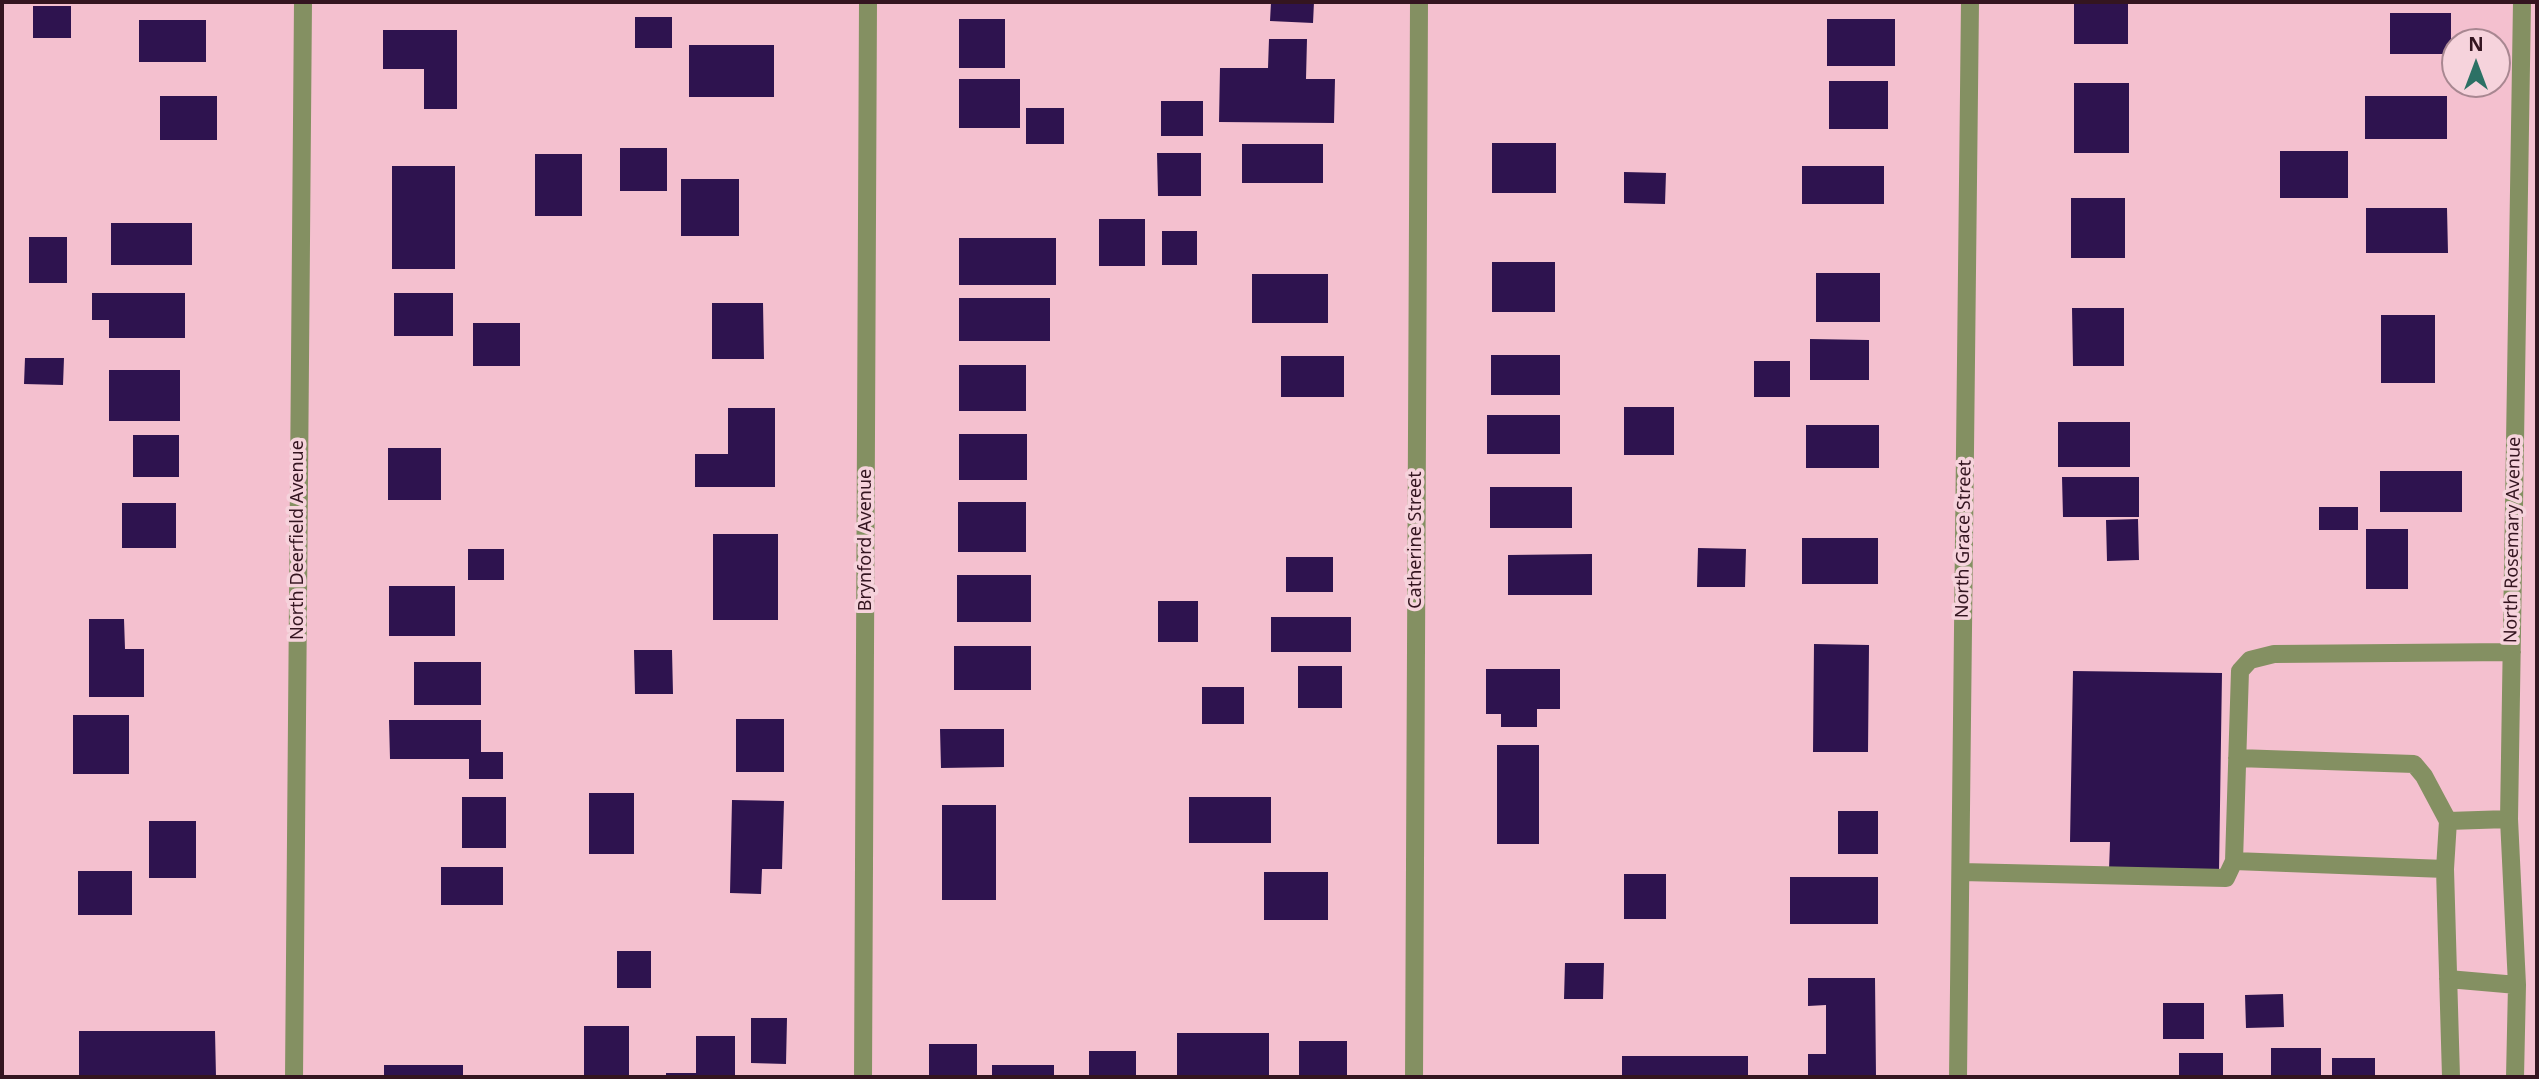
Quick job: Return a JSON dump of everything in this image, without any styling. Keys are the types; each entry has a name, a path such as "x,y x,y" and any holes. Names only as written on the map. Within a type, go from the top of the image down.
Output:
{"street":[{"name":"North Deerfield Avenue","path":"294,1077 303,2"},
{"name":"Brynford Avenue","path":"863,1077 868,2"},
{"name":"Catherine Street","path":"1414,1077 1419,2"},
{"name":"North Grace Street","path":"1958,1077 1970,2"},
{"name":"North Rosemary Avenue","path":"2515,1077 2517,985 2509,819 2530,62 2522,2"},
{"path":"1961,873 2226,878 2234,861 2239,671 2250,660 2274,654 2512,652"},
{"path":"2237,758 2414,764 2424,776 2448,821 2445,869 2451,1077"},
{"path":"2448,821 2509,819"},
{"path":"2234,861 2445,869"},
{"path":"2448,979 2517,985"}],"building":[{"path":"1271,2 1314,2 1313,23 1270,21"},
{"path":"2074,2 2128,2 2128,44 2074,44"},
{"path":"33,6 71,6 71,38 33,38"},
{"path":"2390,13 2451,13 2451,28 2441,28 2441,54 2390,54"},
{"path":"635,17 672,17 672,48 635,48"},
{"path":"959,19 1005,19 1005,68 959,68"},
{"path":"1827,19 1895,19 1895,66 1827,66"},
{"path":"139,20 206,20 206,62 139,62"},
{"path":"383,30 457,30 457,109 424,109 424,69 383,69"},
{"path":"1269,39 1307,39 1306,79 1335,79 1334,123 1219,122 1220,68 1268,68"},
{"path":"689,45 774,45 774,97 689,97"},
{"path":"959,79 1020,79 1020,128 959,128"},
{"path":"1829,81 1888,81 1888,129 1829,129"},
{"path":"2074,83 2129,83 2129,153 2074,153"},
{"path":"160,96 217,96 217,140 160,140"},
{"path":"2365,96 2447,98 2447,139 2365,139"},
{"path":"1161,101 1203,101 1203,136 1161,136"},
{"path":"1026,108 1064,108 1064,144 1026,144"},
{"path":"1492,143 1556,143 1556,193 1492,193"},
{"path":"1242,144 1323,144 1323,183 1242,183"},
{"path":"620,148 667,148 667,191 620,191"},
{"path":"2280,151 2348,151 2348,198 2280,198"},
{"path":"1157,153 1201,153 1201,196 1158,196"},
{"path":"535,154 582,154 582,216 535,216"},
{"path":"392,166 455,166 455,269 392,269"},
{"path":"1802,166 1884,166 1884,204 1802,204"},
{"path":"1624,172 1666,173 1665,204 1624,203"},
{"path":"681,179 739,179 739,236 681,236"},
{"path":"2071,198 2125,198 2125,258 2071,258"},
{"path":"2366,208 2447,208 2448,253 2366,253"},
{"path":"1099,219 1145,219 1145,266 1099,266"},
{"path":"111,223 192,223 192,265 111,265"},
{"path":"1162,231 1197,231 1197,265 1162,265"},
{"path":"29,237 67,237 67,283 29,283"},
{"path":"959,238 1056,238 1056,285 959,285"},
{"path":"1492,262 1555,262 1555,312 1492,312"},
{"path":"1816,273 1880,273 1880,322 1816,322"},
{"path":"1252,274 1328,274 1328,323 1252,323"},
{"path":"92,293 185,293 185,338 109,338 109,320 92,320"},
{"path":"394,293 453,293 453,336 394,336"},
{"path":"959,298 1050,298 1050,341 959,341"},
{"path":"712,303 763,303 764,359 712,359"},
{"path":"2072,308 2124,308 2124,366 2073,366"},
{"path":"2381,315 2435,315 2435,383 2381,383"},
{"path":"473,323 520,323 520,366 473,366"},
{"path":"1810,339 1869,340 1869,380 1810,380"},
{"path":"1491,355 1560,355 1560,395 1491,395"},
{"path":"1281,356 1344,356 1344,397 1281,397"},
{"path":"25,358 64,358 63,385 24,384"},
{"path":"1754,361 1790,361 1790,397 1754,397"},
{"path":"959,365 1026,365 1026,411 959,411"},
{"path":"109,370 180,370 180,421 109,421"},
{"path":"1624,407 1674,407 1674,455 1624,455"},
{"path":"728,408 775,408 775,487 695,487 695,454 728,454"},
{"path":"1487,415 1560,415 1560,454 1487,454"},
{"path":"2058,422 2130,422 2130,467 2058,467"},
{"path":"1806,425 1879,425 1879,468 1806,468"},
{"path":"959,434 1027,434 1027,480 959,480"},
{"path":"133,435 179,435 179,477 133,477"},
{"path":"388,448 441,448 441,500 388,500"},
{"path":"2380,471 2462,471 2462,512 2380,512"},
{"path":"2062,477 2139,477 2139,517 2063,517"},
{"path":"1490,487 1572,487 1572,528 1490,528"},
{"path":"958,502 1026,502 1026,552 958,552"},
{"path":"122,503 176,503 176,548 122,548"},
{"path":"2319,507 2358,507 2358,530 2319,530"},
{"path":"2138,519 2139,560 2107,561 2106,520"},
{"path":"2366,529 2408,529 2408,589 2366,589"},
{"path":"713,534 778,534 778,620 713,620"},
{"path":"1802,538 1878,538 1878,584 1802,584"},
{"path":"1698,548 1746,549 1745,587 1697,587"},
{"path":"468,549 504,549 504,580 468,580"},
{"path":"1592,554 1592,595 1508,595 1508,555"},
{"path":"1286,557 1333,557 1333,592 1286,592"},
{"path":"957,575 1031,575 1031,622 957,622"},
{"path":"389,586 455,586 455,636 389,636"},
{"path":"1158,601 1198,601 1198,642 1158,642"},
{"path":"1271,617 1351,617 1351,652 1271,652"},
{"path":"89,619 124,619 125,649 144,649 144,697 89,697"},
{"path":"1814,644 1869,645 1868,752 1813,752"},
{"path":"954,646 1031,646 1031,690 954,690"},
{"path":"634,650 672,650 673,694 635,694"},
{"path":"414,662 481,662 481,705 414,705"},
{"path":"1298,666 1342,666 1342,708 1298,708"},
{"path":"1486,669 1560,669 1560,709 1537,709 1537,727 1501,727 1501,714 1486,714"},
{"path":"2073,671 2222,673 2219,872 2109,870 2110,842 2070,842"},
{"path":"1202,687 1244,687 1244,724 1202,724"},
{"path":"73,715 129,715 129,774 73,774"},
{"path":"736,719 784,719 784,772 736,772"},
{"path":"389,720 481,720 481,752 503,752 503,779 469,779 469,759 390,759"},
{"path":"940,729 1004,729 1004,767 941,768"},
{"path":"1497,745 1539,745 1539,844 1497,844"},
{"path":"589,793 634,793 634,854 589,854"},
{"path":"462,797 506,797 506,848 462,848"},
{"path":"1189,797 1271,797 1271,843 1189,843"},
{"path":"732,800 784,801 782,869 762,869 761,894 730,893"},
{"path":"942,805 996,805 996,900 942,900"},
{"path":"1838,811 1878,811 1878,854 1838,854"},
{"path":"149,821 196,821 196,878 149,878"},
{"path":"441,867 503,867 503,905 441,905"},
{"path":"78,871 132,871 132,915 78,915"},
{"path":"1264,872 1328,872 1328,920 1264,920"},
{"path":"1624,874 1666,874 1666,919 1624,919"},
{"path":"1790,877 1878,877 1878,924 1790,924"},
{"path":"617,951 651,951 651,988 617,988"},
{"path":"1565,963 1604,963 1603,999 1564,999"},
{"path":"1808,978 1875,978 1876,1077 1808,1077 1808,1054 1826,1054 1826,1005 1808,1006"},
{"path":"2283,994 2284,1027 2246,1028 2245,995"},
{"path":"2163,1003 2204,1003 2204,1039 2163,1039"},
{"path":"751,1018 787,1018 786,1064 751,1063"},
{"path":"584,1026 629,1026 629,1077 584,1077"},
{"path":"79,1031 215,1031 216,1077 79,1077"},
{"path":"1177,1033 1269,1033 1269,1077 1177,1077"},
{"path":"696,1036 735,1036 735,1077 666,1077 666,1073 696,1073"},
{"path":"1299,1041 1347,1041 1347,1077 1299,1077"},
{"path":"929,1044 977,1044 977,1077 929,1077"},
{"path":"2271,1048 2321,1048 2321,1077 2271,1077"},
{"path":"1089,1051 1136,1051 1136,1077 1089,1077"},
{"path":"2179,1053 2223,1053 2223,1077 2179,1077"},
{"path":"1622,1056 1748,1056 1748,1077 1622,1077"},
{"path":"2332,1058 2375,1058 2375,1077 2332,1077"},
{"path":"384,1065 463,1065 463,1077 384,1077"},
{"path":"992,1065 1054,1065 1054,1077 992,1077"}]}
